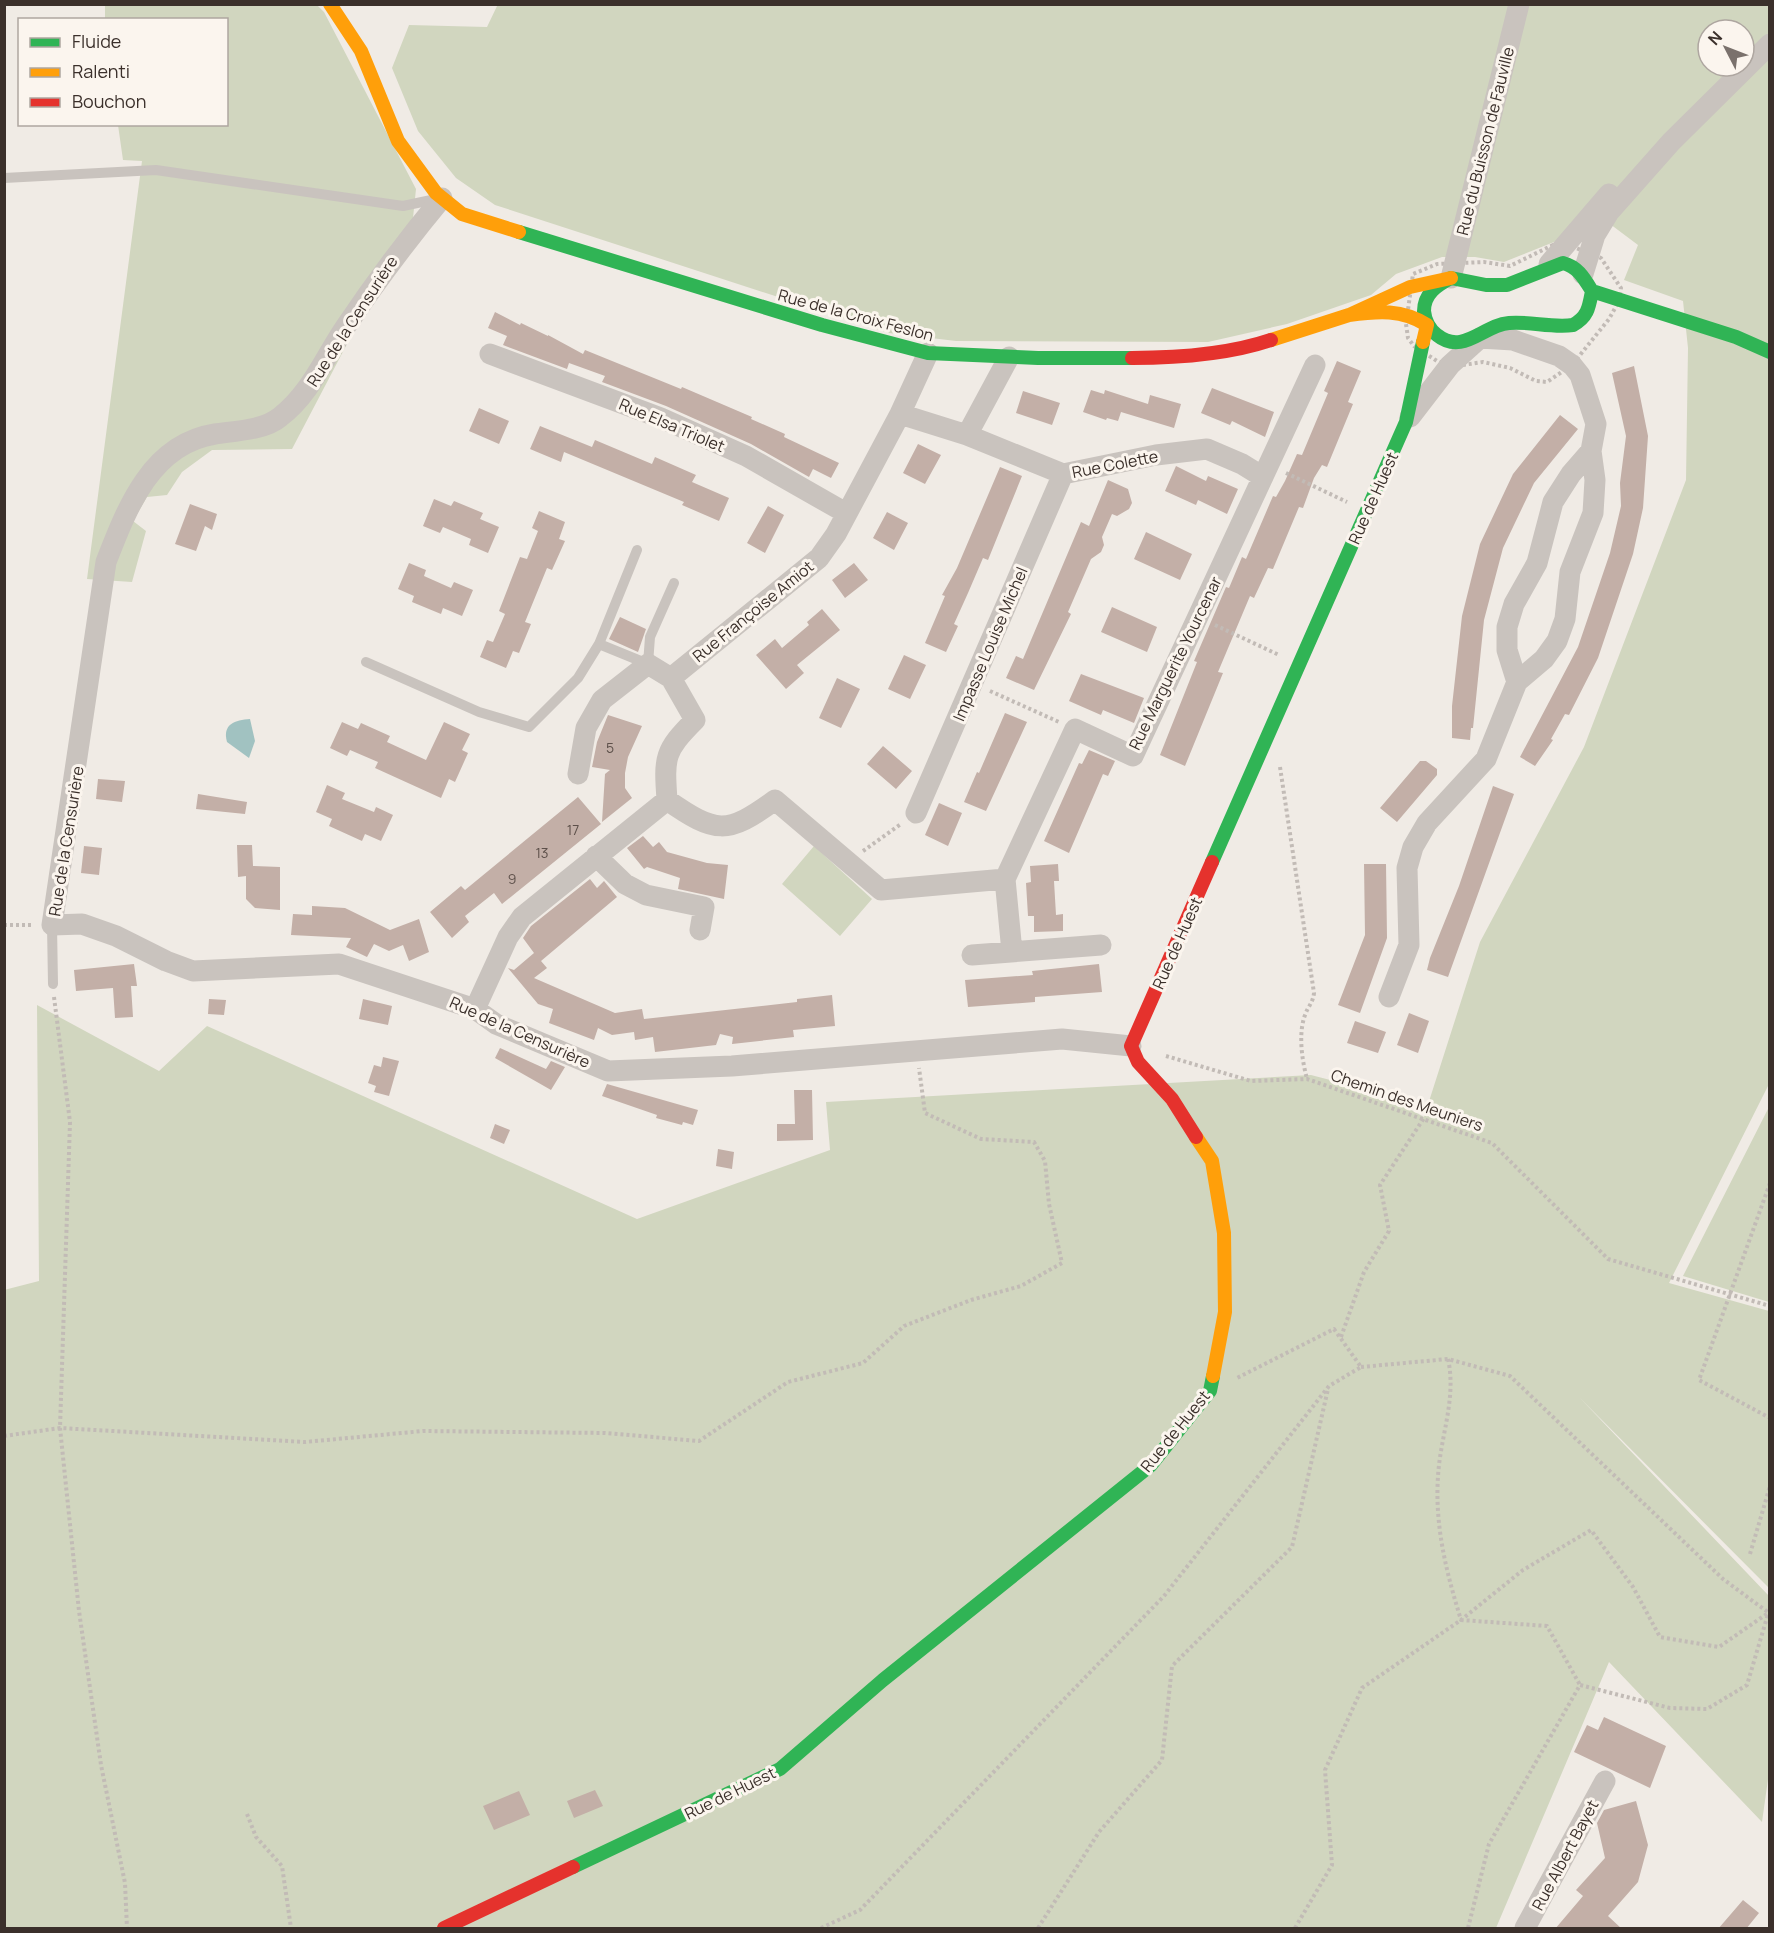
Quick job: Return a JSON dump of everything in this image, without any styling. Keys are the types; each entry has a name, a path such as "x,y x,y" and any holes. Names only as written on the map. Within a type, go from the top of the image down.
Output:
{"street":[{"name":"Rue de la Croix Feslon","path":"330,4 362,51 398,141 416,168 441,198 462,214 822,325 928,353 1009,357 1164,358 1244,349 1349,315 1410,287 1451,278"},
{"name":"Rue du Buisson de Fauville","path":"1451,278 1519,4"},
{"path":"1572,365 1572,338 1579,323 1592,308 1588,283 1595,235 1609,212 1671,142 1770,44"},
{"path":"1451,278 1483,285 1508,285 1527,278 1549,264 1626,177 1671,142"},
{"name":"Rue de la Censurière","path":"441,198 386,266 308,388 279,419 247,429 198,437 165,455 146,478 121,524 106,562 52,925 82,924 117,936 166,961 193,971 339,964 475,1009 496,1024 608,1071 732,1066 1062,1039 1131,1046"},
{"path":"1549,264 1570,265 1588,283 1736,337 1770,352"},
{"name":"Rue de Huest","path":"444,1929 780,1769 883,1680 1151,1465 1210,1391 1225,1312 1224,1233 1212,1161 1172,1100 1138,1062 1131,1046 1406,422 1427,325 1423,312 1432,289 1451,278"},
{"name":"Rue de la Croix Feslon","path":"1349,315 1380,311 1407,314 1427,325 1436,336 1453,342 1480,338"},
{"path":"1480,338 1492,328 1507,323 1563,328 1579,323"},
{"path":"1389,997 1408,945 1407,868 1413,847 1427,823 1486,759 1516,682 1544,659 1557,641 1565,619 1570,572 1593,513 1595,480 1591,451 1596,424 1580,375 1572,365 1559,356 1513,340 1480,338"},
{"name":"Rue de Huest","path":"1406,422 1450,365 1480,338"},
{"name":"Rue Françoise Amiot","path":"671,678 774,597 819,558 836,534 900,414 928,353"},
{"name":"Rue Elsa Triolet","path":"490,354 661,418 746,456 846,513"},
{"path":"967,435 1009,357"},
{"name":"Rue Marguerite Yourcenar","path":"1075,729 1133,756 1315,365"},
{"name":"Rue Colette","path":"900,414 967,435 1063,474 1156,455 1207,449 1242,464 1266,471"},
{"path":"1516,682 1508,650 1507,627 1514,604 1537,563 1553,502 1571,474 1591,451"},
{"name":"Impasse Louise Michel","path":"916,813 1063,474"},
{"path":"578,774 586,728 602,700 648,664 671,678 695,720 675,739 665,758 667,800"},
{"path":"1012,952 1005,879 1075,729"},
{"path":"475,1009 508,938 522,917 667,800"},
{"path":"667,800 690,816 720,828 749,819 775,800 881,890 1005,879"},
{"path":"596,856 625,884 646,895 704,907 700,930"},
{"path":"972,955 1101,945"},
{"name":"Rue Albert Bayet","path":"1526,1929 1605,1781"}],"lane":[{"path":"4,178 156,170 403,206 441,198"},
{"path":"366,662 478,712 529,727 578,678 599,644 637,550"},
{"path":"599,644 648,664 650,637 674,583"},
{"path":"52,925 53,984"}],"path":[{"path":"1266,471 1367,511"},
{"path":"1198,617 1299,665"},
{"path":"972,683 1075,729"},
{"path":"1279,759 1314,993 1313,1002 1305,1015 1302,1033 1302,1061 1307,1078"},
{"path":"847,861 916,813"},
{"path":"4,925 52,925"},
{"path":"53,984 70,1122 60,1428 79,1611 101,1765 125,1883 127,1929"},
{"path":"4,1436 60,1428 305,1442 423,1431 605,1433 699,1441 788,1382 863,1363 904,1326 971,1300 1021,1286 1062,1263 1049,1204 1045,1161 1034,1142 981,1139 926,1113 916,1050"},
{"name":"Chemin des Meuniers","path":"1164,1056 1251,1081 1307,1078 1492,1143 1608,1259 1770,1306"},
{"path":"1340,1338 1364,1272 1389,1231 1380,1185 1424,1118"},
{"path":"1770,1183 1699,1380 1770,1418"},
{"path":"1210,1391 1334,1329 1360,1366"},
{"path":"1448,1359 1451,1373 1450,1398 1439,1465 1437,1519 1446,1571 1461,1620"},
{"path":"821,1929 860,1910 1164,1596 1329,1386 1360,1366 1448,1359 1510,1376 1724,1579 1769,1614"},
{"path":"1038,1929 1099,1832 1162,1760 1172,1666 1292,1547 1329,1386"},
{"path":"1750,1554 1770,1486"},
{"path":"1295,1929 1332,1865 1324,1770 1362,1688 1461,1620 1523,1570 1591,1530 1633,1587 1660,1637 1719,1647 1769,1614"},
{"path":"1461,1620 1547,1626 1580,1684 1670,1708 1707,1709 1747,1685 1769,1614"},
{"path":"1468,1929 1489,1844 1580,1684"},
{"path":"247,1814 256,1837 282,1866 291,1929"}],"green space":[{"path":"498,4 1769,5 1769,1084 1669,1283 1769,1311 1769,1588 1579,1397 1769,1596 1770,1765 1762,1822 1609,1662 1496,1928 5,1928 4,1290 39,1281 37,1005 159,1071 207,1026 637,1219 830,1150 826,1102 1311,1075 1380,1093 1424,1117 1480,942 1584,747 1686,480 1688,348 1683,301 1624,280 1638,245 1586,206 1564,238 1504,262 1475,257 1442,257 1396,274 1371,295 1287,324 1208,342 956,341 889,333 495,205 456,178 418,131 392,68 409,25 487,27"},
{"path":"105,5 317,5 324,12 416,189 413,218 292,449 212,450 182,472 167,495 147,497 133,521 146,531 132,582 87,579 142,161 123,160 118,126 228,126 228,18 105,18"},
{"path":"814,846 872,899 840,936 782,884"},
{"path":"1769,1107 1769,1302 1683,1276"}],"water":[{"path":"250,719 255,741 249,758 227,742 226,731 231,724 239,720"}],"building":[{"path":"495,312 520,325 521,323 548,335 583,354 585,350 752,417 751,419 785,434 784,437 839,463 831,478 813,469 809,477 751,444 666,406 602,382 605,376 569,363 567,369 503,345 507,336 488,328"},
{"path":"1337,361 1361,371 1348,402 1353,404 1327,467 1322,465 1314,478 1303,508 1299,507 1273,569 1268,568 1254,598 1250,596 1218,672 1223,673 1185,766 1160,755 1197,662 1194,661 1226,587 1229,588 1242,557 1246,559 1273,496 1276,497 1297,454 1302,455 1328,393 1324,391"},
{"path":"1634,366 1648,436 1643,508 1633,554 1598,658 1569,715 1565,714 1551,739 1553,740 1535,766 1520,757 1578,647 1610,553 1621,506 1620,483 1626,436 1612,373"},
{"path":"1212,388 1274,412 1265,437 1232,421 1230,425 1201,413"},
{"path":"1091,390 1104,394 1105,390 1148,404 1150,395 1181,404 1174,428 1121,412 1118,421 1107,418 1106,420 1083,412"},
{"path":"1023,391 1060,403 1052,425 1016,413"},
{"path":"479,408 509,421 499,444 469,431"},
{"path":"1560,415 1578,429 1534,483 1503,548 1484,620 1470,740 1452,738 1452,706 1462,616 1480,544 1513,474"},
{"path":"540,426 592,447 595,440 652,464 655,457 696,475 692,482 729,498 719,521 682,505 684,502 564,452 561,462 530,449"},
{"path":"918,444 941,455 925,484 903,473"},
{"path":"1176,466 1206,481 1208,476 1238,489 1227,514 1198,500 1196,505 1165,491"},
{"path":"1000,467 1022,476 988,560 983,558 954,624 958,626 946,652 925,643 945,596 942,595 957,568"},
{"path":"1108,480 1128,489 1132,503 1129,509 1117,516 1112,514 1102,537 1104,545 1101,552 1091,559 1068,612 1071,614 1034,690 1006,678 1016,656 1023,659 1081,522 1089,526"},
{"path":"434,499 451,506 454,501 483,513 480,519 499,527 488,553 469,545 471,539 443,527 440,533 423,526"},
{"path":"190,504 217,514 212,530 205,526 196,551 175,544"},
{"path":"768,506 784,515 765,553 747,543"},
{"path":"539,511 565,522 559,539 565,541 552,570 547,568 525,622 531,624 519,653 513,651 506,668 480,657 487,640 493,642 505,614 499,611 520,557 527,559 538,531 532,528"},
{"path":"887,512 908,523 894,550 873,538"},
{"path":"1146,532 1192,554 1180,580 1134,559"},
{"path":"409,563 426,570 424,576 451,588 454,582 473,590 462,616 443,608 441,614 412,602 414,596 398,589"},
{"path":"854,563 868,580 845,598 832,580"},
{"path":"1112,607 1157,627 1147,652 1101,632"},
{"path":"822,609 840,630 797,665 804,673 786,689 756,655 775,639 782,648 809,625 807,622"},
{"path":"620,617 646,629 638,652 609,639"},
{"path":"904,655 926,665 910,699 888,689"},
{"path":"1081,674 1144,698 1134,723 1103,710 1101,715 1069,701"},
{"path":"837,678 860,689 841,728 819,718"},
{"path":"1005,713 1027,722 986,811 964,802"},
{"path":"608,715 642,726 628,757 625,773 625,788 632,798 602,822 605,774 610,770 592,767 597,742"},
{"path":"342,722 358,729 361,723 390,736 387,742 426,760 444,722 470,734 462,750 468,753 455,782 449,779 441,798 375,768 378,762 350,750 347,756 330,748"},
{"path":"883,746 912,771 896,789 867,764"},
{"path":"1089,750 1115,761 1108,776 1103,774 1069,853 1044,841 1079,763 1082,764"},
{"path":"1420,761 1426,761 1437,769 1437,775 1397,822 1380,808"},
{"path":"98,779 125,781 122,802 96,799"},
{"path":"327,785 345,793 342,799 374,812 376,807 393,815 381,841 365,834 362,841 329,826 332,819 316,812"},
{"path":"1493,786 1514,794 1448,977 1427,970"},
{"path":"198,794 247,802 245,814 196,809"},
{"path":"578,797 601,824 502,904 494,893 465,916 469,922 452,938 430,912 461,886 465,890"},
{"path":"939,803 962,813 948,846 925,835"},
{"path":"643,836 653,847 659,842 667,852 707,863 728,865 724,899 678,889 680,878 647,867 644,869 627,848"},
{"path":"237,845 252,845 253,866 280,867 280,910 255,908 246,899 246,876 238,877"},
{"path":"84,846 102,848 99,875 81,873"},
{"path":"1058,864 1059,881 1054,881 1056,915 1063,914 1063,931 1034,932 1034,916 1028,916 1026,883 1031,882 1030,866"},
{"path":"1364,864 1386,864 1387,938 1360,1013 1338,1005 1365,935"},
{"path":"590,879 597,888 604,881 617,897 541,961 547,968 534,978 615,1013 642,1009 644,1019 797,1002 797,999 832,995 835,1026 793,1030 794,1037 732,1044 733,1037 720,1034 716,1045 655,1052 653,1037 635,1040 634,1032 612,1035 598,1028 594,1040 549,1023 553,1009 538,1004 508,968 514,970 534,953 523,938 531,926"},
{"path":"312,906 345,908 390,930 419,919 429,952 409,961 403,945 389,951 374,944 367,957 346,947 351,938 291,935 293,914 312,915"},
{"path":"134,964 137,986 131,986 133,1017 115,1018 113,988 76,991 74,970"},
{"path":"1099,964 1102,992 1035,997 1035,1002 968,1007 965,980 1033,975 1032,971"},
{"path":"209,999 226,1000 224,1015 208,1014"},
{"path":"363,999 392,1006 388,1025 359,1019"},
{"path":"1409,1013 1429,1021 1418,1053 1397,1045"},
{"path":"1355,1021 1386,1032 1378,1053 1347,1043"},
{"path":"500,1048 546,1069 551,1061 565,1067 551,1090 495,1058"},
{"path":"383,1057 399,1061 389,1096 374,1092 376,1086 368,1083 374,1065 381,1067"},
{"path":"607,1084 698,1110 693,1125 683,1122 682,1125 656,1118 657,1115 602,1096"},
{"path":"794,1090 812,1090 813,1140 777,1141 777,1124 795,1124"},
{"path":"495,1124 510,1130 504,1144 490,1138"},
{"path":"718,1149 734,1152 732,1169 716,1166"},
{"path":"1604,1717 1666,1746 1650,1788 1574,1752 1587,1725 1598,1730"},
{"path":"595,1790 603,1806 574,1818 567,1801"},
{"path":"519,1791 530,1815 494,1830 483,1806"},
{"path":"1636,1801 1648,1845 1638,1882 1608,1916 1622,1929 1555,1929 1583,1896 1576,1890 1605,1858 1597,1823 1604,1810"},
{"path":"1743,1900 1759,1913 1746,1929 1718,1929"}],"traffic: fast":[{"path":"519,232 822,325 928,353 1038,358 1132,358"},
{"path":"1592,291 1585,315 1573,325 1509,323 1473,338 1456,342 1446,341 1434,333 1425,318 1424,311 1426,300 1432,291 1451,278 1486,285 1507,285 1563,263 1577,270 1592,291 1736,337 1770,352"},
{"path":"1212,862 1406,422 1423,342"},
{"path":"573,1867 780,1769 883,1680 1151,1465 1210,1391 1213,1376"}],"traffic: slow":[{"path":"330,4 361,51 398,141 436,193 462,214 519,232"},
{"path":"1271,340 1349,315 1410,287 1451,278"},
{"path":"1349,315 1390,312 1408,316 1427,325 1423,342"},
{"path":"1196,1137 1212,1161 1224,1233 1225,1312 1213,1376"}],"traffic: jam":[{"path":"1132,358 1202,355 1271,340"},
{"path":"1196,1137 1172,1099 1138,1062 1131,1046 1212,862"},
{"path":"444,1928 573,1867"}]}
